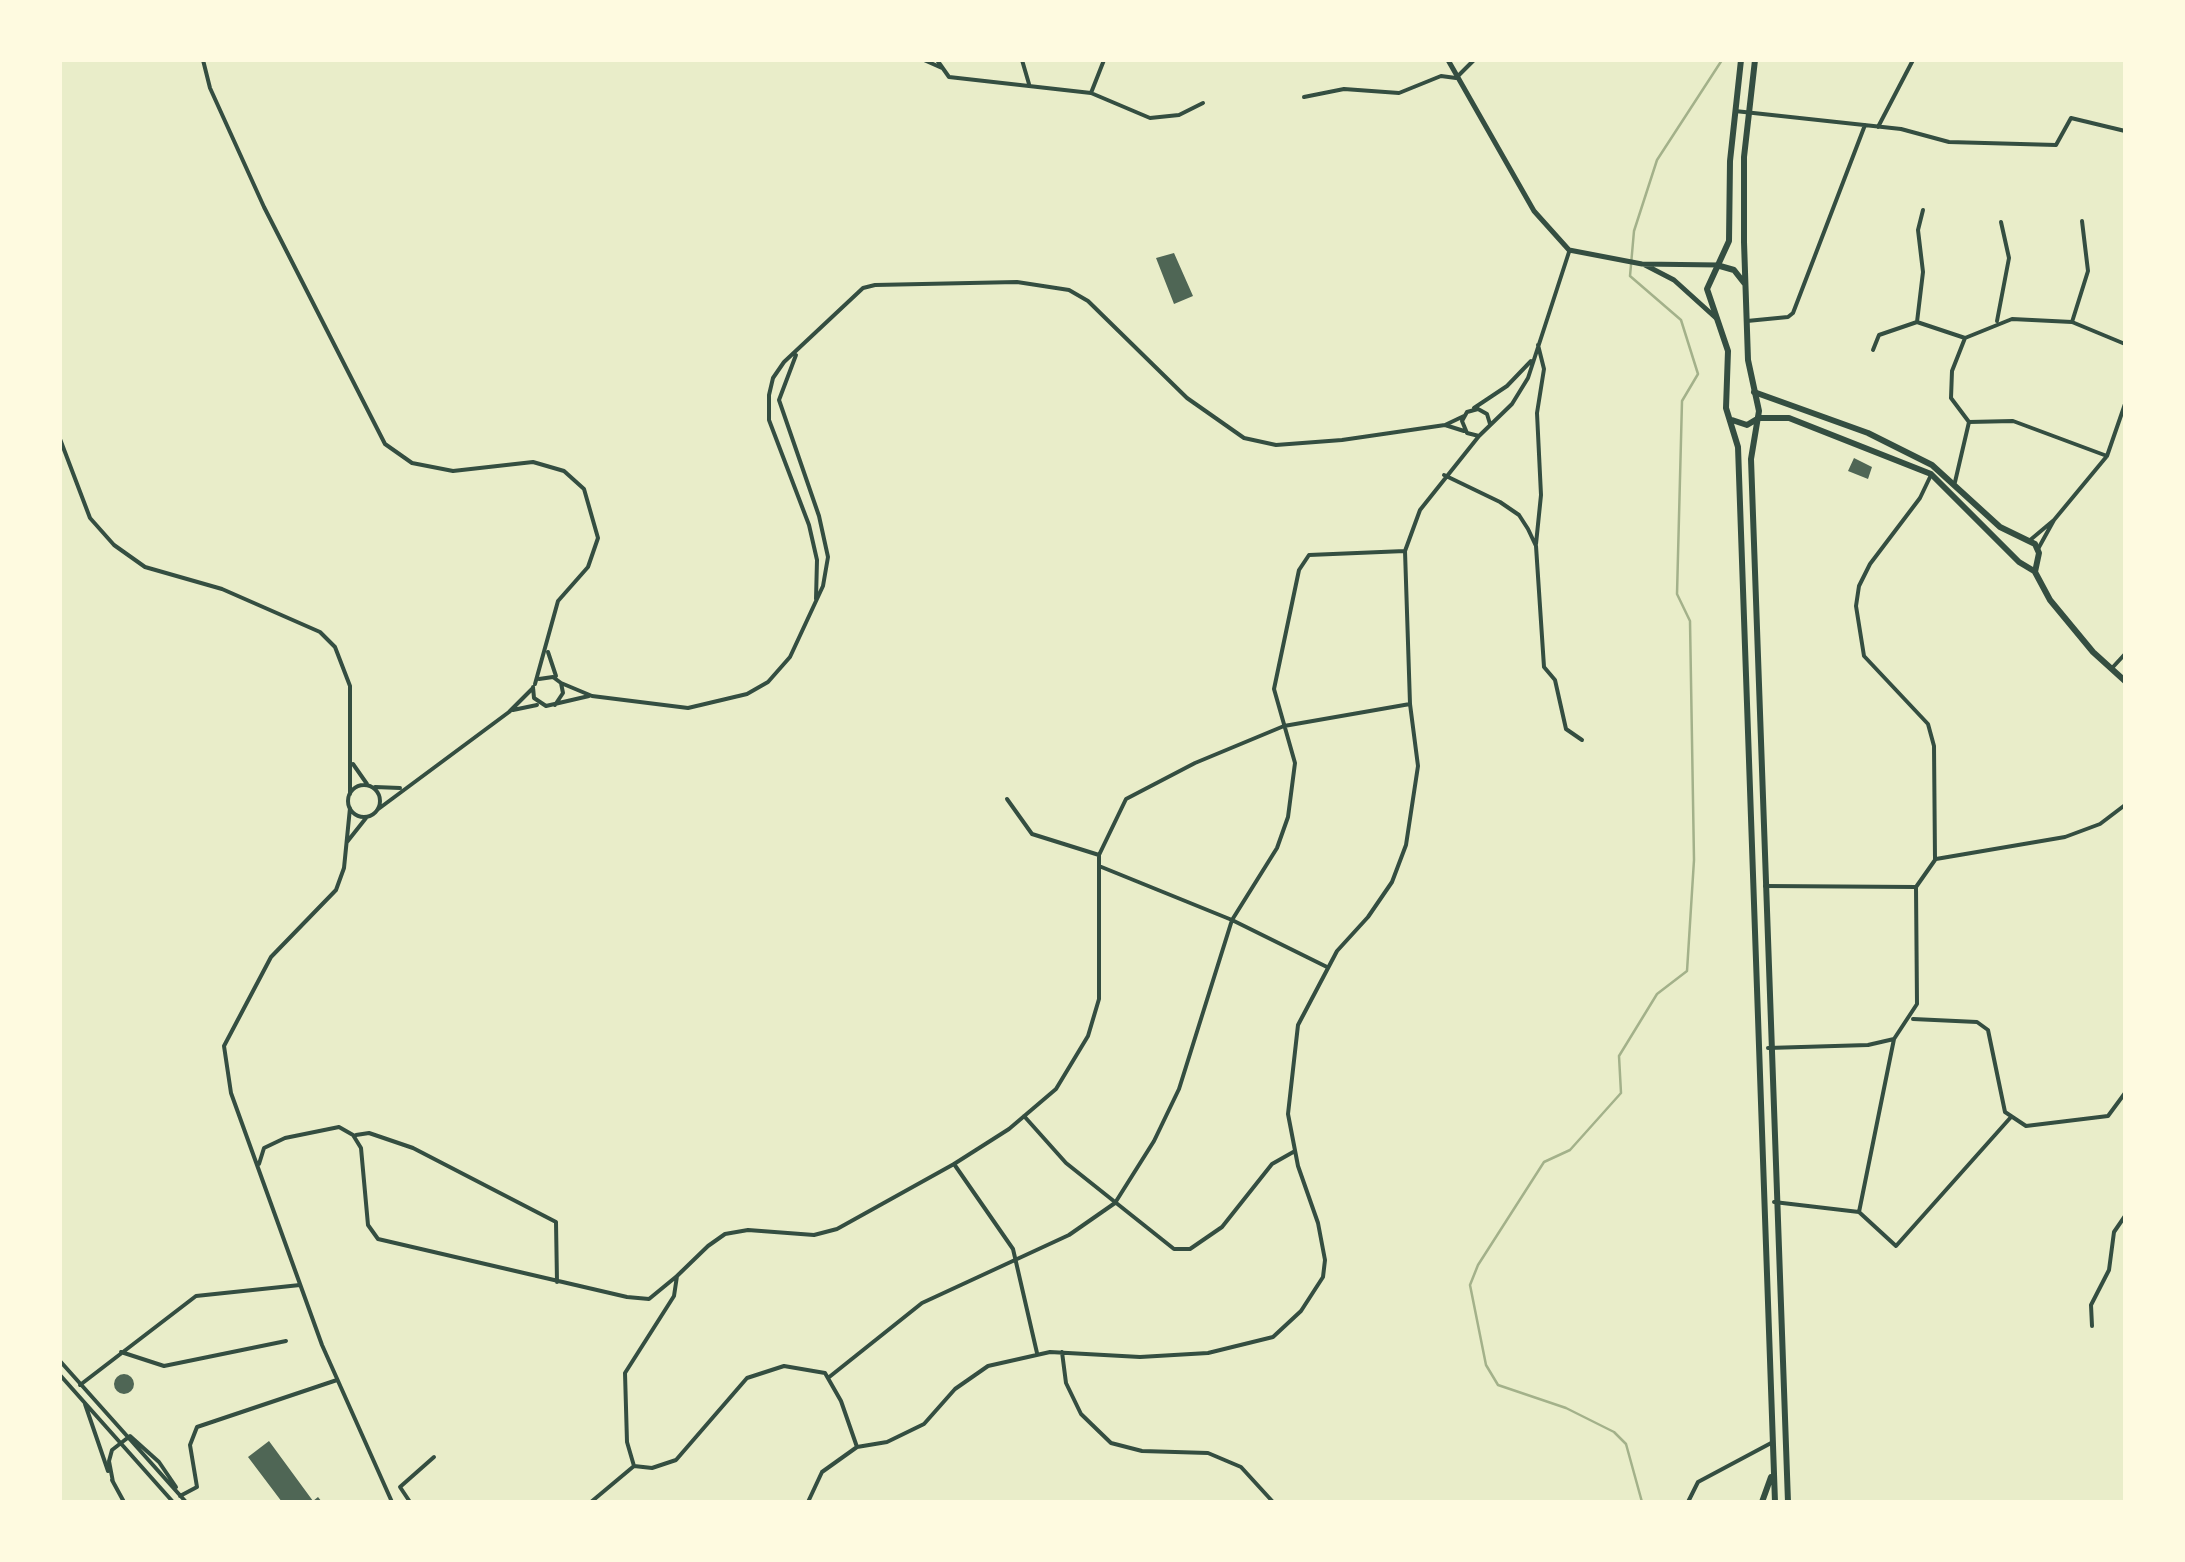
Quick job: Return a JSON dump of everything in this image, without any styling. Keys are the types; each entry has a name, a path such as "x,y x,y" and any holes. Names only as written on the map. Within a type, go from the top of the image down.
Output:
{"main road":[{"path":"1741,60 1729,241 1707,288 1728,351 1726,408 1739,466 1774,1502"},
{"path":"1755,60 1744,157 1745,285 1752,392 1758,418 1751,459 1768,1048 1774,1202 1783,1269 1788,1502"},
{"path":"1719,266 1734,270 1745,285"},
{"path":"1752,392 1868,434 1932,465 2000,527 2038,549 2032,566"},
{"path":"1730,420 1747,425 1758,418 1789,418 1855,440 1931,474 2015,555 2032,566 2050,600 2093,652 2113,666 2125,681"},
{"path":"2015,555 2026,541"},
{"path":"1762,1502 1774,1471"}],"street":[{"path":"204,60 210,88 264,207 385,444 412,464 453,472 533,462 564,471 584,490 598,538 588,567 558,601 534,686 541,705"},
{"path":"924,60 942,68"},
{"path":"938,60 949,77 1091,93 1150,118 1179,115 1202,102"},
{"path":"1022,60 1030,86"},
{"path":"1091,93 1104,60"},
{"path":"1448,60 1534,212 1569,250 1638,263 1719,266"},
{"path":"1456,78 1474,60"},
{"path":"1878,126 1914,60"},
{"path":"1304,97 1344,88 1384,95 1442,76 1456,78"},
{"path":"1735,111 1878,126 1949,142 2056,145 2071,118 2125,131"},
{"path":"1747,321 1788,317 1792,312 1864,125"},
{"path":"1917,322 1923,272 1918,230 1923,210"},
{"path":"2072,322 2088,271 2082,221"},
{"path":"1998,321 2009,258 2001,222"},
{"path":"808,1502 822,1472 857,1447 887,1442 924,1424 956,1389 988,1366 1036,1353 1140,1357 1197,1354 1273,1336 1301,1311 1323,1277 1325,1260 1288,1114 1298,1025 1327,967 1392,882 1406,845 1418,766 1410,704 1406,551 1420,510 1444,475 1512,404 1528,378 1569,250"},
{"path":"1638,263 1674,280 1716,318"},
{"path":"816,599 817,560 810,526 769,420 773,378 863,288 1047,283 1088,302 1186,398 1244,438 1276,445 1445,425 1507,386 1532,361"},
{"path":"1969,422 1951,398 1952,372 1965,338 1998,321 2072,322 2125,344"},
{"path":"1873,350 1879,335 1917,322 1965,338"},
{"path":"1538,345 1544,369 1537,413 1541,494 1536,546 1544,667 1555,680 1566,730 1582,740"},
{"path":"344,846 368,816 509,712 548,676 592,696 688,708 747,694 768,682 790,657 816,599 828,557 820,516 779,400 798,350"},
{"path":"2038,549 2054,520 2107,456 2125,404"},
{"path":"1473,409 1484,411 1490,424"},
{"path":"1464,416 1465,449"},
{"path":"1969,422 2014,420 2107,456"},
{"path":"1954,482 1969,422"},
{"path":"1445,425 1480,436"},
{"path":"60,439 90,518 114,545 145,567 222,589 320,632 335,647 350,686 352,764 344,868 336,890 271,957 224,1046 231,1093 300,1286 392,1502"},
{"path":"1859,1212 1894,1039 1911,1019 1918,985 1916,887 1935,860 1934,746 1928,724 1864,656 1856,606 1859,586 1870,564 1920,498 1931,474"},
{"path":"1444,475 1519,515 1536,546"},
{"path":"2026,541 2054,520"},
{"path":"828,1378 922,1303 1069,1236 1115,1203 1154,1141 1179,1089 1232,920 1276,848 1295,793 1295,763 1274,689 1299,570 1309,555 1406,551"},
{"path":"548,647 563,693 555,705"},
{"path":"2113,666 2125,654"},
{"path":"509,712 592,696"},
{"path":"258,1168 264,1148 285,1138 339,1128 353,1135 361,1148 368,1226 378,1239 556,1282 649,1299 726,1234 748,1230 814,1235 837,1230 954,1164 1024,1116 1056,1090 1073,1066 1098,1000 1099,856 1126,799 1196,763 1284,726 1410,704"},
{"path":"352,764 379,794 377,810"},
{"path":"350,794 370,786 405,788"},
{"path":"1007,799 1032,834 1099,856"},
{"path":"1935,860 2065,838 2100,824 2125,805"},
{"path":"350,808 368,816"},
{"path":"1099,866 1232,920 1327,967"},
{"path":"1765,886 1916,887"},
{"path":"1911,1019 1977,1022 1988,1030 1994,1045 2001,1100 2011,1117 2026,1126 2108,1116 2125,1093"},
{"path":"1768,1048 1868,1045 1894,1039"},
{"path":"1024,1116 1066,1164 1174,1249 1190,1249 1222,1226 1272,1164 1295,1151"},
{"path":"1774,1202 1859,1212 1896,1246 2011,1117"},
{"path":"353,1135 369,1133 414,1148 556,1222 556,1282"},
{"path":"954,1164 1012,1249 1036,1353"},
{"path":"2092,1326 2091,1305 2108,1270 2114,1232 2125,1216"},
{"path":"634,1466 627,1442 625,1373 674,1296 677,1276"},
{"path":"80,1385 196,1296 300,1286"},
{"path":"120,1352 164,1366 286,1341"},
{"path":"1062,1352 1066,1383 1081,1414 1111,1443 1142,1452 1208,1454 1241,1467 1272,1502"},
{"path":"60,1361 127,1438 139,1439 180,1500"},
{"path":"591,1502 634,1466 652,1468 676,1460 747,1378 784,1366 825,1373 857,1447"},
{"path":"60,1375 120,1444 180,1500"},
{"path":"180,1500 198,1487 190,1445 197,1427 289,1400 337,1380"},
{"path":"85,1403 124,1502"},
{"path":"113,1482 109,1461 127,1438"},
{"path":"1688,1502 1698,1482 1773,1442"},
{"path":"410,1502 400,1488 434,1456"}],"building":[{"path":"1174,253 1193,296 1174,304 1156,258"},
{"path":"1854,458 1872,467 1868,479 1848,471"},
{"path":"124,1374 134,1384 124,1394 114,1384"},
{"path":"269,1441 313,1501 318,1497 322,1502 282,1502 248,1457"}],"waterway":[{"path":"1642,1502 1626,1444 1614,1432 1566,1408 1498,1385 1486,1365 1470,1285 1478,1265 1544,1162 1570,1150 1621,1093 1619,1056 1657,994 1687,971 1694,860 1690,621 1677,594 1682,401 1698,374 1681,320 1630,276 1634,231 1657,160 1722,60"}]}
